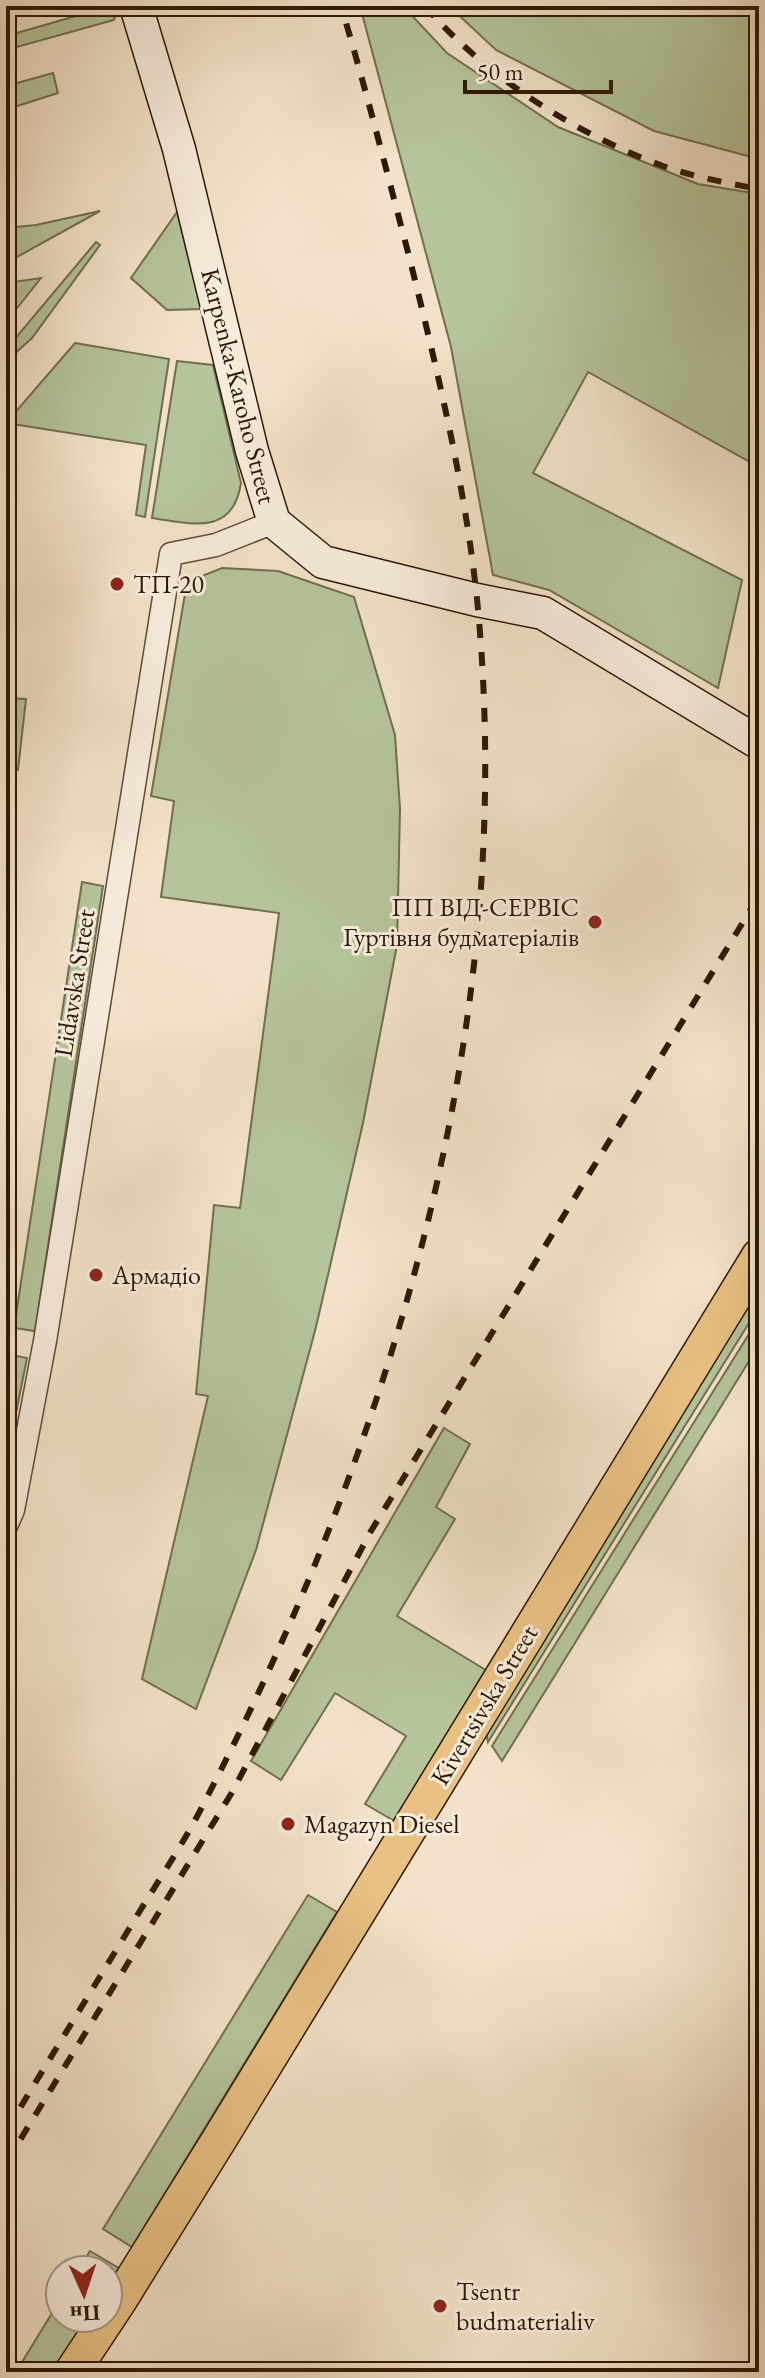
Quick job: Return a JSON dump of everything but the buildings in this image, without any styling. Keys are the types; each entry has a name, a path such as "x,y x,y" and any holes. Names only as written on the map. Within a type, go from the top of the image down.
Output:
{"main road":[{"name":"Karpenka-Karoho Street","path":"136,6 179,149 252,451 274,522 323,562 543,613 759,743"},
{"name":"Kivertsivska Street","path":"72,2372 214,2148 759,1256"}],"street":[{"name":"Lidavska Street","path":"6,1526 13,1510 45,1341 171,554 216,545 274,522"}],"green space":[{"path":"118,6 114,20 6,50 6,36"},
{"path":"360,6 403,6 447,53 558,127 698,184 759,194 759,467 588,372 533,473 742,580 718,688 549,590 493,575 451,347"},
{"path":"449,6 759,6 759,159 654,131 496,50"},
{"path":"53,73 58,93 8,109 12,126 6,129 6,86"},
{"path":"100,211 6,263 6,228"},
{"path":"177,212 202,309 167,310 131,278"},
{"path":"96,242 100,245 32,338 11,357 6,357 6,351 13,341"},
{"path":"41,278 6,322 6,283"},
{"path":"75,343 169,359 145,517 136,515 146,445 6,423"},
{"path":"177,361 213,365 241,483 237,500 229,512 208,523 152,518"},
{"path":"222,568 278,571 354,597 395,735 400,809 397,945 363,1123 316,1327 256,1550 196,1709 142,1679 208,1396 196,1394 214,1205 240,1208 279,913 161,897 174,801 151,796 187,582"},
{"path":"6,698 26,699 18,770 6,769"},
{"path":"82,882 103,886 35,1331 14,1328"},
{"path":"759,1285 759,1307 488,1742 485,1727"},
{"path":"759,1318 759,1345 502,1761 492,1746"},
{"path":"6,1354 27,1358 6,1463"},
{"path":"444,1428 470,1444 436,1507 455,1519 397,1616 489,1672 396,1822 365,1804 406,1736 335,1693 281,1780 251,1761"},
{"path":"308,1895 337,1912 132,2247 103,2229"},
{"path":"44,2326 44,2334 82,2334 57,2372 16,2372"}],"railway":[{"path":"6,2131 188,1833 273,1662 334,1518 386,1370 428,1220 460,1067 479,912 485,756 477,599 458,470 440,384 409,256 341,6"},
{"path":"425,6 449,32 504,79 566,120 663,166 759,189"},
{"path":"6,2163 231,1794 371,1531 759,896"}],"place":[{"name":"ТП-20","path":"117,584"},
{"name":"ПП ВІД-СЕРВІС Гуртівня будматеріалів","path":"595,922"},
{"name":"Армадіо","path":"96,1275"},
{"name":"Magazyn Diesel","path":"288,1824"},
{"name":"Tsentr budmaterialiv","path":"440,2306"}]}
